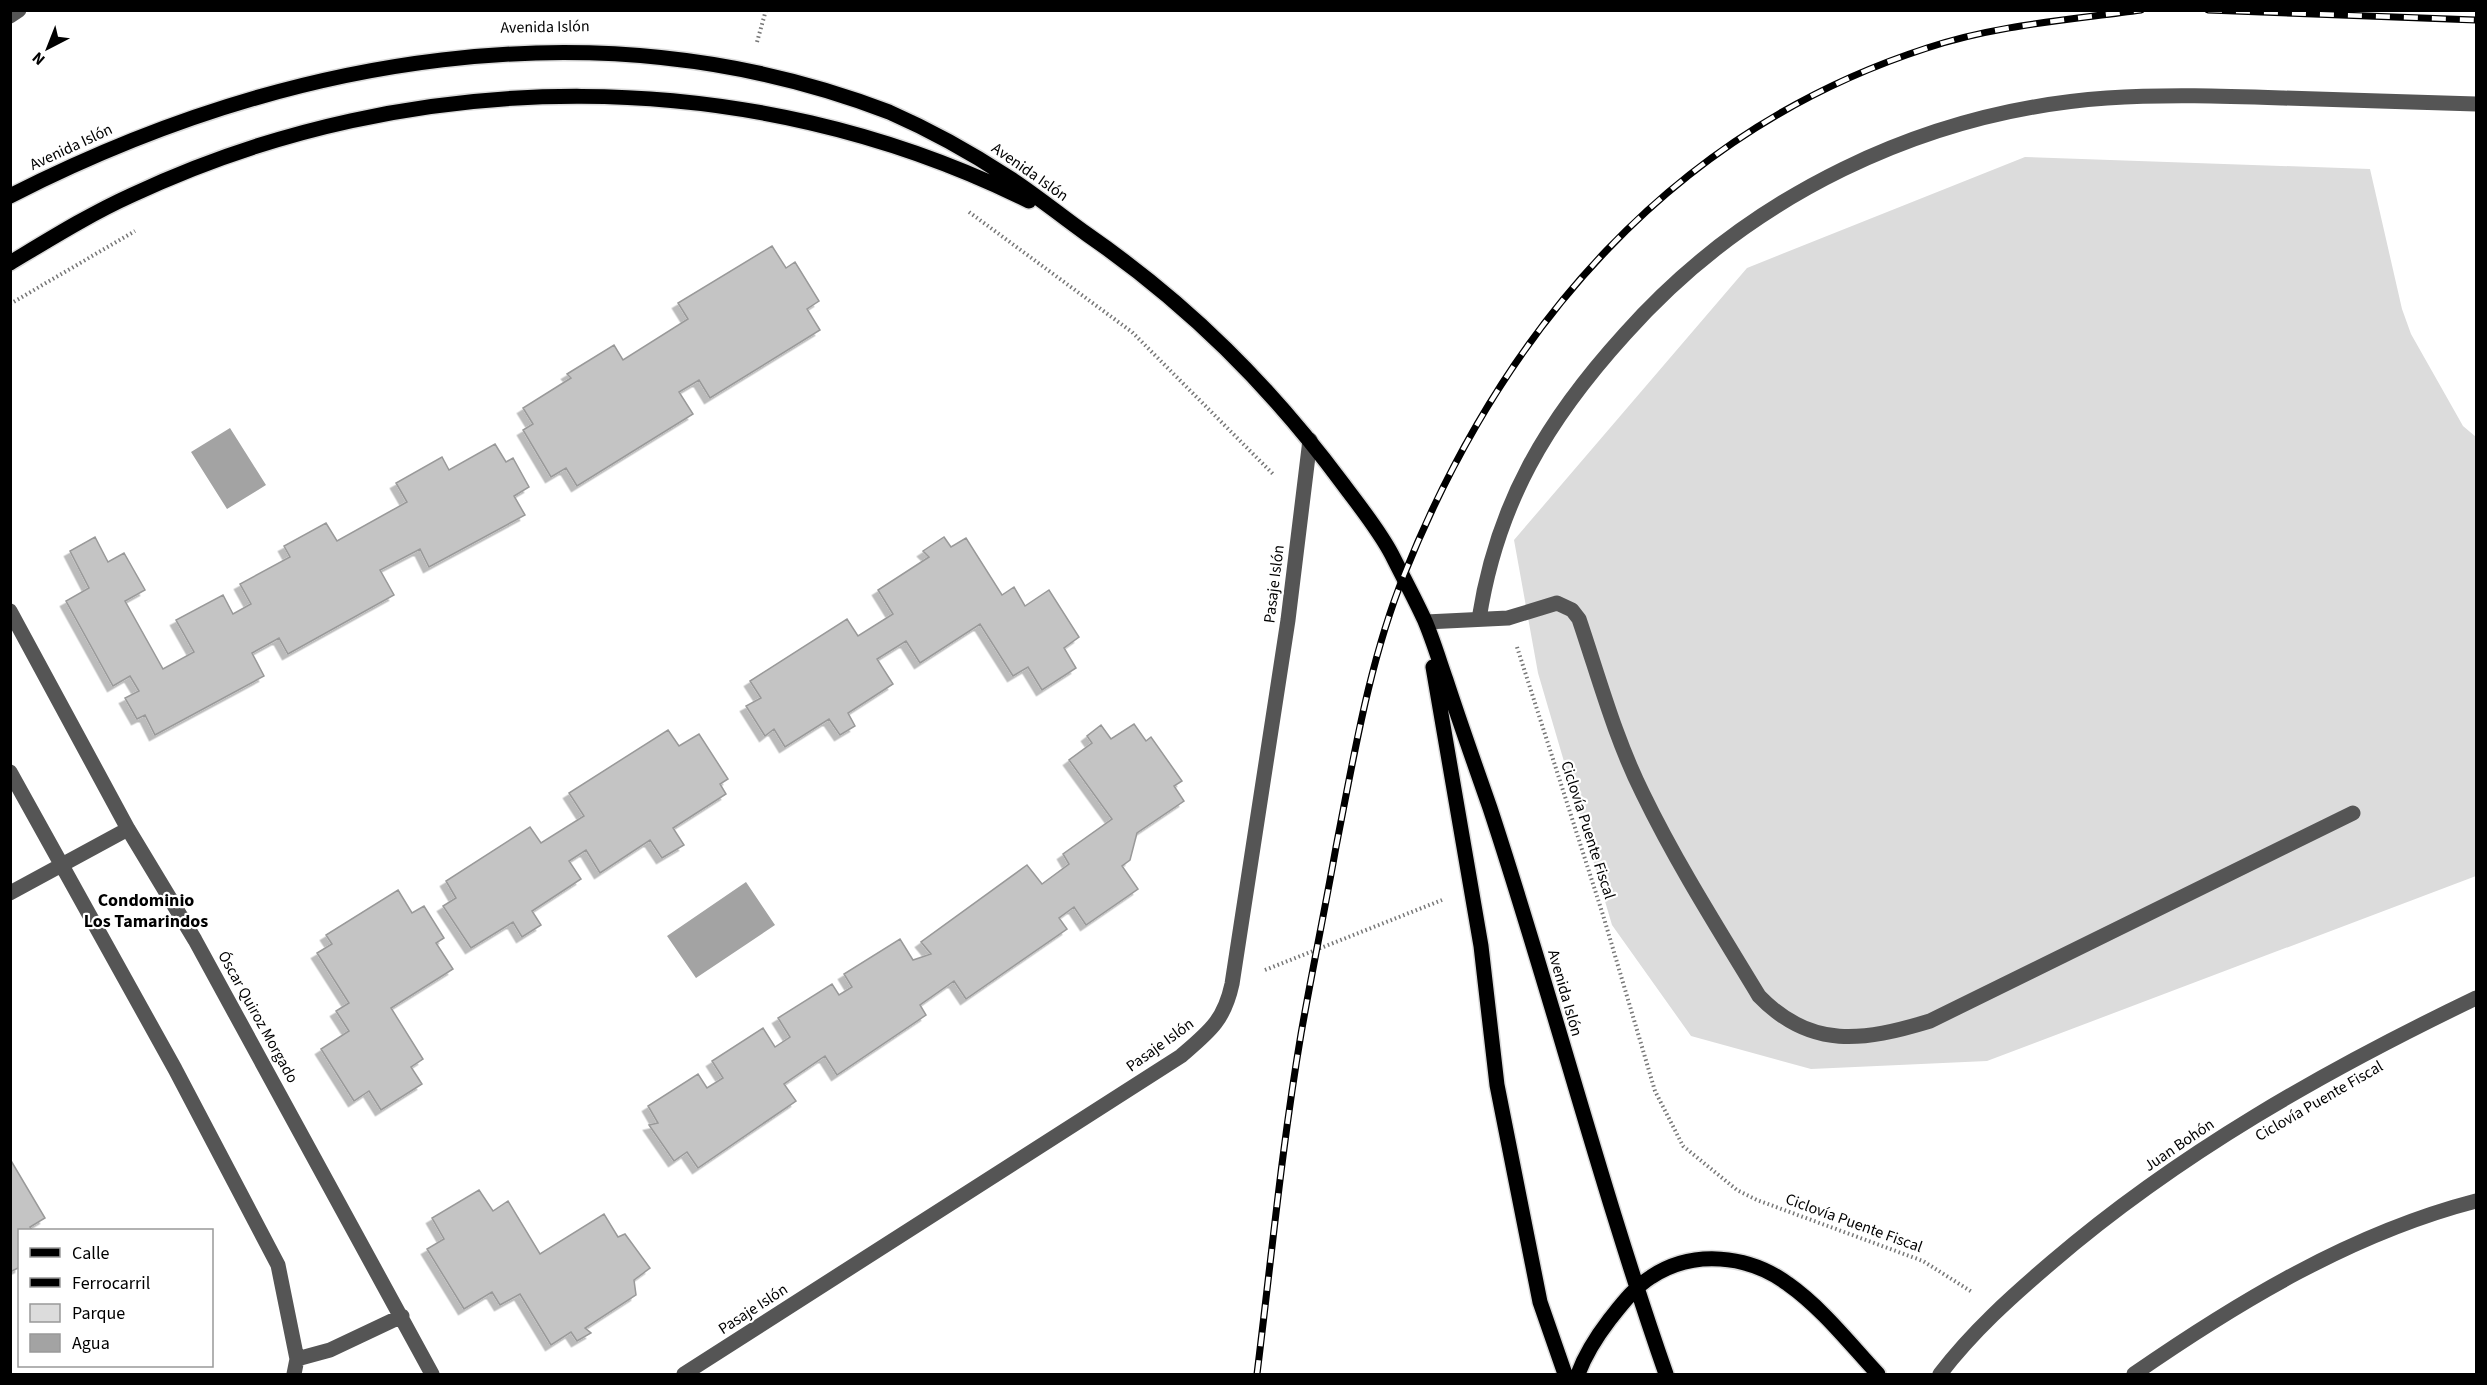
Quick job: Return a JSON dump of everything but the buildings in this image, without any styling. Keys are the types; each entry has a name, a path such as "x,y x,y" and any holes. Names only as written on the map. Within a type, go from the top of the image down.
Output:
{"main road":[{"name":"Avenida Islón","path":"10,196 73,164 142,134 234,100 317,76 402,58 472,47 542,42 600,44 682,52 751,65 819,84 885,110 938,136 1010,178 1135,267 1198,320 1256,378 1310,440 1390,550 1426,622 1509,868 1636,1290 1666,1374"},
{"name":"Avenida Islón","path":"10,263 66,229 131,195 199,166 270,141 340,122 414,108 487,99 562,95 637,97 712,104 786,117 858,135 930,158 999,186 1067,220"},
{"name":"Avenida Islón","path":"1426,622 1481,946 1497,1085 1523,1226 1540,1302 1565,1374"},
{"path":"1578,1374 1602,1329 1636,1290 1650,1278 1683,1262 1718,1258 1744,1262 1788,1284 1806,1299 1878,1374"}],"street":[{"path":"10,16 19,10"},
{"path":"1479,619 1494,548 1509,506 1528,465 1562,411 1601,360 1640,317 1682,277 1773,208 1821,179 1872,154 1927,133 1983,117 2041,106 2104,98 2168,95 2476,104"},
{"name":"Pasaje Islón","path":"684,1374 1181,1056 1214,1028 1226,1005 1232,984 1288,620 1310,440"},
{"path":"1426,622 1508,618 1557,603 1572,610 1579,619 1612,722 1642,794 1679,862 1759,996 1775,1013 1794,1025 1819,1034 1844,1038 1870,1036 1930,1021 2353,813"},
{"name":"Óscar Quiroz Morgado","path":"10,611 128,829 195,940 432,1374"},
{"path":"10,772 175,1069 278,1265 297,1359 294,1374"},
{"path":"10,893 128,829"},
{"name":"Juan Bohón","path":"1940,1374 1962,1346 1995,1312 2086,1233 2172,1170 2242,1124 2394,1039 2476,998"},
{"path":"2134,1374 2248,1301 2316,1264 2377,1236 2476,1201"},
{"path":"297,1359 330,1350 402,1317"}],"path":[{"path":"751,65 766,10"},
{"path":"960,208 971,213 1132,332 1302,503"},
{"path":"10,304 137,230"},
{"name":"Ciclovía Puente Fiscal","path":"1508,618 1603,915 1655,1091 1683,1146 1737,1190 1757,1200 1923,1261 1974,1294 1995,1312"},
{"path":"1232,984 1471,889"}],"green space":[{"path":"2025,157 2370,169 2402,309 2411,334 2463,426 2476,437 2476,876 1987,1061 1811,1069 1691,1036 1612,925 1538,673 1514,540 1747,268"}],"water":[{"path":"230,428 266,485 227,509 191,452"},
{"path":"746,882 775,925 696,978 667,936"}],"railway":[{"path":"1257,1374 1294,1076 1349,778 1372,675 1404,575 1444,485 1491,401 1545,322 1606,251 1675,187 1751,131 1835,84 1927,48 2006,29 2141,10"},
{"path":"2208,10 2476,20"}],"district":[{"name":"Condominio Los Tamarindos","path":"146,910"}]}
